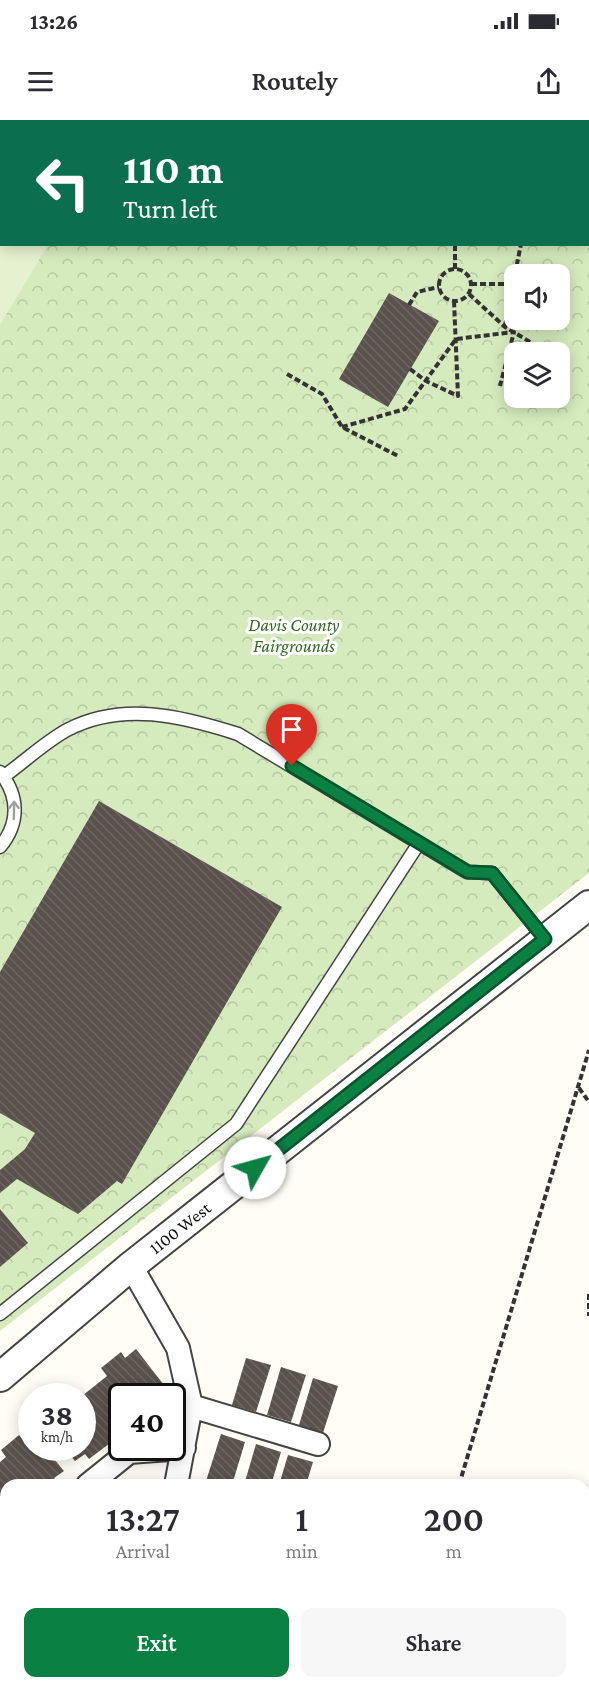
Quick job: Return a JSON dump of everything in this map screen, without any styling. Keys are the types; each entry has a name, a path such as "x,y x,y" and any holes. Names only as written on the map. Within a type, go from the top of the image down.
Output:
{"street":[{"name":"1100 West","path":"0,1377 131,1266 589,905"},
{"path":"131,1266 178,1348 191,1406 186,1436"},
{"path":"191,1406 318,1444"},
{"path":"95,1479 118,1461"},
{"path":"177,1479 181,1461"}],"lane":[{"path":"0,847 10,833 15,818 15,801 2,775 66,731 94,719 126,713 166,715 238,734 468,872 492,873 545,939"},
{"path":"0,1314 236,1124 419,843"}],"path":[{"path":"455,246 455,269"},
{"path":"517,264 521,246"},
{"path":"455,269 466,273 471,284 469,294 460,301 444,297 440,287 442,277 455,269"},
{"path":"471,284 504,284"},
{"path":"410,305 417,292 440,287"},
{"path":"469,294 504,326"},
{"path":"410,369 426,381 458,396 454,301"},
{"path":"510,330 530,342"},
{"path":"342,427 405,409 456,339 514,332"},
{"path":"500,386 514,332"},
{"path":"287,374 322,394 342,427 398,456"},
{"path":"461,1479 589,1050"},
{"path":"579,1088 589,1102"},
{"path":"589,1294 589,1316"}],"green space":[{"name":"Davis County Fairgrounds","path":"0,246 589,246 589,873 0,1331"},
{"path":"0,246 47,246 0,325"}],"building":[{"path":"389,293 439,321 388,407 339,379"},
{"path":"99,801 282,907 122,1184 117,1181 78,1214 17,1179 0,1193 0,1170 25,1149 35,1133 0,1113 0,972"},
{"path":"0,1209 28,1243 0,1267"},
{"path":"136,1349 162,1383 108,1383 108,1445 96,1454 96,1385 107,1376 101,1368 121,1352 125,1358"},
{"path":"246,1358 271,1365 256,1412 232,1405"},
{"path":"281,1367 306,1375 291,1422 267,1415"},
{"path":"313,1378 338,1386 323,1433 299,1425"},
{"path":"221,1434 245,1442 234,1479 207,1479"},
{"path":"18,1436 18,1461 56,1461 64,1471 55,1479 0,1479 0,1462 6,1457 1,1450"},
{"path":"256,1444 281,1452 273,1479 246,1479"},
{"path":"288,1455 313,1462 308,1479 281,1479"}],"route":[{"path":"255,1168 545,939 492,873 468,872 292,766"}]}
